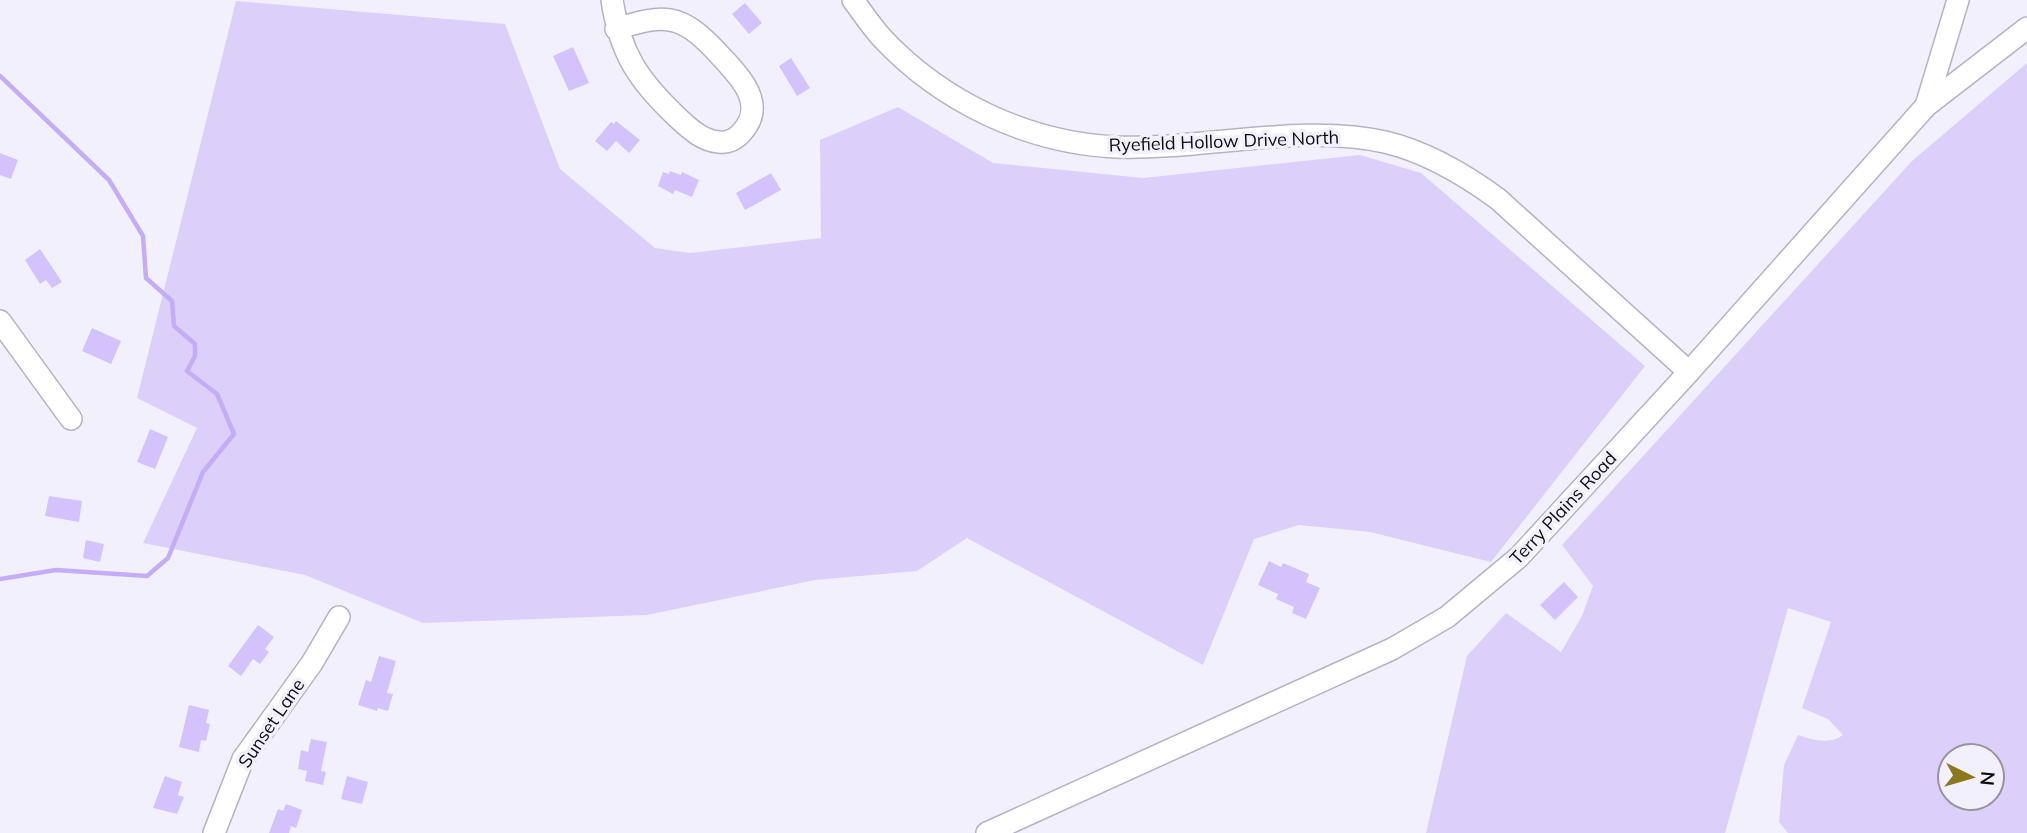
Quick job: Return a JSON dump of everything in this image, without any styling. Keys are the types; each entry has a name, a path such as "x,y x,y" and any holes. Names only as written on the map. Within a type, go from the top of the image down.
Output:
{"street":[{"path":"612,0 616,29 649,90 693,132 718,142 729,141 739,136 748,126 753,112 750,93 737,74 693,29 679,21 665,19 650,19 616,29"},
{"name":"Ryefield Hollow Drive North","path":"853,0 881,37 915,68 951,95 987,115 1056,139 1115,147 1312,136 1352,137 1386,143 1435,159 1498,199 1689,372"},
{"path":"1926,106 1958,0"},
{"name":"Terry Plains Road","path":"987,833 1392,649 1429,629 1479,593 1518,557 1689,372 1926,106 2027,29"},
{"path":"0,321 71,419"},
{"name":"Sunset Lane","path":"214,833 243,759 312,663 339,617"}],"shaded area":[{"path":"236,1 505,24 560,169 655,248 690,253 821,238 820,140 898,107 993,163 1143,178 1360,155 1421,173 1645,366 1491,562 1370,532 1299,525 1254,539 1203,665 967,538 917,571 815,580 647,615 423,623 305,575 143,543 197,428 137,398"},
{"path":"2027,63 2027,833 1788,833 1779,822 1784,765 1798,735 1827,741 1843,735 1828,719 1802,708 1831,622 1788,608 1725,833 1426,833 1467,656 1506,613 1561,652 1582,616 1593,586 1562,545 1912,161"}],"building":[{"path":"745,3 762,23 749,34 732,14"},
{"path":"573,47 589,83 569,91 553,56"},
{"path":"791,58 810,88 797,96 779,66"},
{"path":"616,121 640,140 629,153 616,141 607,151 595,141 611,122 614,124"},
{"path":"0,153 18,160 11,179 0,175"},
{"path":"670,171 681,175 682,172 699,180 692,197 675,190 673,194 658,186 663,172 669,174"},
{"path":"771,173 781,190 745,210 736,193"},
{"path":"40,249 62,282 52,288 46,280 40,284 25,260"},
{"path":"92,328 121,341 111,364 82,351"},
{"path":"150,429 168,437 155,469 137,462"},
{"path":"49,496 82,501 79,522 45,516"},
{"path":"86,540 104,544 100,562 83,558"},
{"path":"1269,561 1281,567 1283,563 1309,574 1306,582 1320,588 1306,619 1292,613 1294,607 1276,599 1278,594 1258,585"},
{"path":"1564,582 1578,597 1555,620 1540,605"},
{"path":"258,625 274,637 265,649 269,652 260,664 253,659 241,676 228,666"},
{"path":"379,656 396,661 387,693 393,694 388,711 378,708 377,711 358,705 366,680 371,682"},
{"path":"189,705 209,710 206,723 210,724 206,741 201,740 199,752 179,747"},
{"path":"311,739 327,742 321,771 326,772 323,785 305,781 307,771 298,769 301,750 308,752"},
{"path":"165,776 182,782 178,795 184,797 177,814 153,808"},
{"path":"347,776 368,782 362,804 341,799"},
{"path":"286,804 302,810 296,828 291,826 289,833 269,833 278,809 283,811"}],"waterway":[{"path":"0,76 109,180 143,236 146,278 172,301 174,326 195,344 195,356 187,371 217,394 234,434 203,472 168,558 147,576 56,570 0,579"}]}
